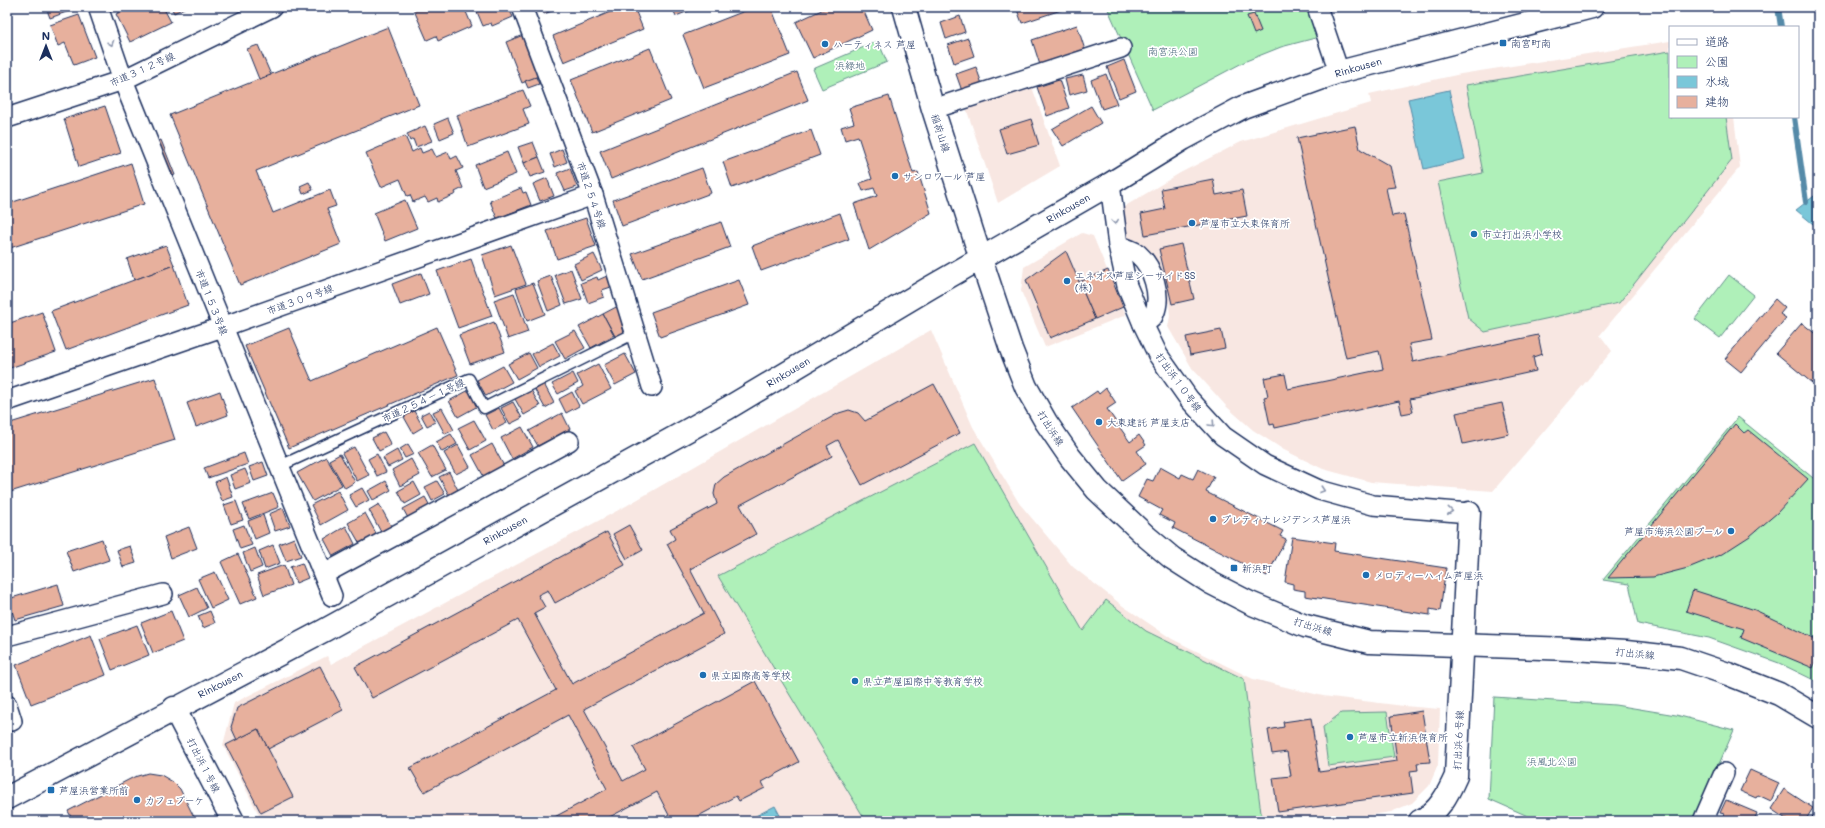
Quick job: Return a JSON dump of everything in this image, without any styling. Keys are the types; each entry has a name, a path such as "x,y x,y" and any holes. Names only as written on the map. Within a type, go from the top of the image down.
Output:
{"street":[{"name":"市道１５３号線","path":"98,7 123,80 332,596"},
{"name":"市道３１２号線","path":"7,118 123,80 272,7"},
{"name":"市道２５４号線","path":"522,7 593,195 652,387"},
{"name":"稲荷山線","path":"904,7 933,109 981,259"},
{"path":"1317,7 1339,72"},
{"name":"Rinkousen","path":"7,798 174,708 325,630 728,408 1110,184 1183,139 1243,107 1339,72 1592,7"},
{"path":"933,109 1120,48"},
{"name":"打出浜１０号線","path":"1110,184 1118,245 1127,286 1143,324 1158,355 1189,399 1223,436 1265,465 1319,490 1373,505 1469,513"},
{"name":"市道３０９号線","path":"7,401 222,327 593,195"},
{"path":"1118,245 1138,254 1147,266 1155,283 1157,302 1154,316 1143,324"},
{"name":"打出浜線","path":"981,259 1011,349 1026,387 1046,422 1070,457 1097,490 1147,537 1172,558 1211,583 1250,603 1305,626 1369,642 1463,644 1626,652 1681,658 1779,694 1818,717"},
{"path":"324,574 569,441"},
{"name":"打出浜６号線","path":"1420,821 1426,818 1446,798 1456,776 1469,513"},
{"path":"7,636 163,594"},
{"name":"打出浜１号線","path":"174,708 233,821"},
{"path":"1703,821 1724,773"}],"lane":[{"name":"市道２５４－１号線","path":"280,466 469,379 484,408 635,333"}],"shaded area":[{"name":"市立打出浜小学校","path":"1669,41 1669,118 1734,118 1740,167 1600,335 1612,351 1493,491 1371,482 1323,469 1284,450 1253,430 1227,407 1192,368 1168,327 1170,316 1169,303 1163,303 1125,238 1122,208 1180,173 1241,142 1371,103 1369,94 1461,74"},
{"path":"1032,87 1060,166 998,203 966,108"},
{"name":"エネオス芦屋シーサイドSS (株)","path":"1082,233 1093,236 1126,315 1045,347 1021,291 1024,267"},
{"path":"931,330 973,427 1019,503 1073,567 1123,606 1172,639 1253,679 1323,696 1440,709 1438,765 1429,786 1412,803 1391,812 1333,821 262,821 223,745 234,703 327,656 331,664 626,506"}],"green space":[{"name":"南宮浜公園","path":"1107,7 1313,7 1323,36 1281,47 1246,61 1153,110"},
{"name":"浜緑地","path":"878,41 887,62 822,89 813,69"},
{"path":"1669,51 1669,118 1726,118 1732,160 1619,303 1485,332 1468,318 1438,182 1483,173 1466,85"},
{"path":"1729,275 1754,295 1720,338 1695,319"},
{"name":"芦屋市海浜公園プール","path":"1738,417 1818,482 1818,682 1779,663 1709,638 1638,624 1629,584 1603,580"},
{"path":"975,443 1083,631 1106,600 1146,631 1244,679 1262,821 1111,821 1110,816 1075,821 866,821 718,576"},
{"name":"浜風北公園","path":"1494,697 1615,705 1676,715 1734,730 1694,821 1539,821 1489,799"},
{"path":"1387,712 1394,757 1328,766 1323,727 1341,713"}],"water":[{"path":"1449,90 1465,159 1424,169 1408,99"},
{"path":"1818,193 1818,228 1796,210"},
{"path":"775,806 783,821 746,821"}],"building":[{"path":"46,7 80,7 50,18"},
{"path":"130,7 163,7 171,22 130,42 116,14"},
{"path":"171,7 186,7 174,13"},
{"path":"464,7 472,26 438,41 436,36 427,40 413,8"},
{"path":"475,7 508,7 513,17 492,26 491,23 483,26"},
{"path":"541,7 562,7 544,14"},
{"path":"622,7 634,7 643,29 564,62 553,36"},
{"path":"672,7 699,7 676,16"},
{"path":"755,7 771,7 790,55 704,88 683,35"},
{"name":"ハーティネス 芦屋","path":"828,7 862,7 872,30 813,58 796,22"},
{"path":"1016,7 1070,7 1022,23"},
{"path":"1254,14 1261,31 1254,34 1247,16"},
{"path":"79,15 95,57 74,65 65,43 58,46 50,25"},
{"path":"960,16 965,32 946,39 941,23"},
{"path":"1077,25 1085,50 1040,65 1032,40"},
{"path":"388,27 419,105 256,171 273,213 330,190 336,206 327,209 341,244 240,285 170,115"},
{"path":"523,35 539,76 522,83 506,42"},
{"path":"968,38 974,56 954,63 948,45"},
{"path":"258,45 271,75 259,79 247,49"},
{"path":"650,48 671,100 592,132 571,80"},
{"path":"1124,60 1136,91 1119,98 1107,67"},
{"path":"976,67 982,84 962,91 956,74"},
{"path":"797,72 808,100 611,179 600,151"},
{"path":"1106,74 1117,104 1102,109 1091,80"},
{"path":"1083,75 1087,90 1069,95 1065,79"},
{"path":"536,77 539,84 528,88 525,81"},
{"path":"1059,80 1069,108 1047,116 1037,87"},
{"path":"523,90 530,106 523,109 529,124 468,147 457,115"},
{"name":"サンロワール 芦屋","path":"889,96 913,173 918,172 931,213 869,250 854,204 877,196 874,188 863,191 860,183 872,179 858,136 845,140 841,127 854,123 849,108"},
{"path":"105,106 121,153 79,167 64,119"},
{"path":"1091,106 1101,123 1063,146 1052,129"},
{"path":"448,118 454,133 440,139 434,124"},
{"path":"1031,119 1039,145 1007,154 999,129"},
{"path":"425,126 432,141 416,147 413,139 410,141 407,134"},
{"path":"1355,126 1360,149 1390,166 1395,187 1386,188 1392,216 1404,214 1432,340 1409,344 1413,362 1538,335 1542,354 1533,357 1536,371 1410,399 1413,412 1402,414 1399,401 1275,428 1274,424 1270,425 1264,397 1268,396 1264,378 1285,374 1288,389 1383,369 1379,351 1346,358 1297,138"},
{"path":"811,130 820,155 732,188 723,162"},
{"path":"405,136 412,152 420,148 422,153 432,149 436,157 448,152 451,159 457,156 463,168 456,171 463,188 455,192 456,194 438,202 437,198 428,202 425,197 413,202 410,195 407,196 400,179 381,187 366,153"},
{"path":"161,140 175,175 169,177 155,142"},
{"path":"533,142 539,157 524,163 518,147"},
{"path":"562,149 567,162 555,167 550,154"},
{"path":"507,152 516,174 483,187 475,165"},
{"path":"539,157 545,172 530,177 524,163"},
{"path":"131,163 144,204 7,249 7,204"},
{"path":"570,168 577,187 565,191 557,173"},
{"path":"702,168 711,193 622,226 613,200"},
{"path":"7,172 11,185 7,187"},
{"path":"547,178 554,196 540,201 533,184"},
{"path":"1213,179 1216,195 1242,190 1247,216 1145,235 1141,214 1165,209 1161,189"},
{"path":"309,182 313,190 303,194 300,186"},
{"path":"521,188 523,193 526,192 531,205 506,215 507,218 498,221 490,201"},
{"path":"405,200 417,228 385,241 374,213"},
{"path":"840,213 849,239 761,271 752,246"},
{"path":"586,218 596,246 557,259 547,231"},
{"path":"721,222 730,247 642,279 632,254"},
{"path":"1181,244 1194,299 1172,304 1159,249"},
{"path":"166,245 174,265 134,280 127,259"},
{"path":"511,245 526,284 495,295 482,255"},
{"path":"1066,251 1095,319 1050,338 1026,280"},
{"path":"594,254 602,270 581,280 574,264"},
{"path":"471,259 492,316 458,328 437,271"},
{"path":"174,265 188,305 66,350 51,311"},
{"path":"571,269 582,299 566,304 555,275"},
{"path":"1108,270 1123,307 1095,319 1079,282"},
{"path":"421,273 429,294 400,305 392,284"},
{"path":"551,276 562,305 548,311 537,281"},
{"path":"607,276 611,287 602,290 604,297 588,303 581,283 597,277 598,280"},
{"path":"739,280 749,305 660,337 651,312"},
{"path":"533,283 545,314 527,321 516,289"},
{"path":"514,293 528,332 508,339 494,300"},
{"path":"1775,299 1785,308 1780,314 1786,318 1741,372 1725,359"},
{"path":"618,306 624,333 616,338 603,314"},
{"path":"42,312 56,352 7,369 7,324"},
{"path":"603,314 614,335 591,348 579,327"},
{"path":"494,322 505,352 470,364 459,335"},
{"path":"1802,323 1818,336 1818,388 1776,353"},
{"path":"437,327 458,375 289,448 245,346 289,328 312,381"},
{"path":"1221,330 1225,348 1190,355 1186,337"},
{"path":"575,331 585,348 565,359 555,341"},
{"path":"553,343 560,356 539,367 532,354"},
{"path":"529,353 537,368 517,379 508,364"},
{"path":"625,354 636,374 615,385 604,365"},
{"path":"598,364 611,389 582,404 575,391 583,386 577,375"},
{"path":"503,366 512,382 486,396 477,380"},
{"path":"573,373 578,383 558,394 552,384"},
{"path":"155,378 175,440 7,493 7,424"},
{"path":"544,384 554,403 545,408 535,390"},
{"path":"934,384 960,433 862,485 838,440 827,446 832,456 740,505 756,534 690,569 724,634 584,709 623,781 645,769 633,747 755,681 799,762 762,782 765,788 739,801 736,796 689,821 672,821 657,792 602,821 547,821 607,789 568,715 424,792 410,768 556,690 518,620 372,698 355,667 607,532 625,565 555,603 548,590 538,595 545,607 534,613 572,684 704,613 667,544 675,539 670,529 717,504 714,494 716,484 724,477 839,413 849,410 858,413 865,421"},
{"name":"大東建託 芦屋支店","path":"1106,388 1116,403 1107,409 1130,442 1139,435 1146,445 1137,451 1146,464 1122,481 1072,408 1097,391 1099,394"},
{"path":"469,390 478,406 458,417 449,401"},
{"path":"531,390 540,406 524,415 515,399"},
{"path":"220,391 228,415 196,427 187,403"},
{"path":"572,392 579,406 566,413 559,399"},
{"path":"513,402 522,418 510,424 501,408"},
{"path":"1502,403 1509,434 1463,444 1456,413"},
{"path":"442,408 454,430 445,434 433,412"},
{"path":"499,408 507,423 493,430 485,415"},
{"path":"414,411 423,427 413,433 404,417"},
{"path":"429,411 435,422 427,426 421,415"},
{"path":"562,413 570,429 538,446 529,431"},
{"path":"474,420 486,441 470,450 458,428"},
{"path":"1735,424 1744,433 1748,430 1808,479 1777,513 1750,536 1722,554 1688,568 1653,577 1608,578"},
{"path":"522,427 533,447 512,459 501,438"},
{"path":"384,432 391,445 379,451 372,438"},
{"path":"451,434 457,444 442,452 436,442"},
{"path":"408,444 414,454 405,458 400,449"},
{"path":"492,444 504,466 484,477 472,455"},
{"path":"432,445 446,470 432,477 418,453"},
{"path":"458,445 470,467 456,474 444,453"},
{"path":"354,447 369,475 357,481 342,453"},
{"path":"397,450 402,460 388,467 383,458"},
{"path":"244,453 248,464 208,478 204,468"},
{"path":"340,454 355,482 345,488 329,460"},
{"path":"377,454 386,472 377,476 368,459"},
{"path":"326,457 342,485 313,501 297,473"},
{"path":"411,459 420,475 400,486 392,470"},
{"path":"263,462 268,476 254,481 249,467"},
{"name":"プレティナレジデンス芦屋浜","path":"1160,467 1180,478 1182,474 1193,479 1198,469 1214,477 1206,492 1283,531 1280,536 1286,539 1267,576 1173,528 1175,523 1159,515 1162,510 1138,497 1147,479 1153,481"},
{"path":"245,469 251,483 235,489 230,475"},
{"path":"449,472 458,490 449,495 439,477"},
{"path":"226,477 233,497 222,501 215,482"},
{"path":"386,481 391,490 373,500 368,491"},
{"path":"437,481 445,494 432,501 425,487"},
{"path":"414,482 421,495 405,504 398,491"},
{"path":"362,488 369,500 356,507 349,495"},
{"path":"338,491 348,510 321,525 311,505"},
{"path":"273,493 279,507 249,519 243,504"},
{"path":"425,497 430,506 408,518 403,509"},
{"path":"236,501 243,520 231,524 224,505"},
{"path":"379,504 391,526 381,532 369,510"},
{"path":"283,508 290,526 275,531 269,514"},
{"path":"365,513 377,535 360,544 348,523"},
{"path":"263,515 269,533 255,539 248,521"},
{"path":"244,525 252,545 240,549 233,529"},
{"path":"629,525 643,550 627,559 613,534"},
{"path":"346,526 355,544 333,556 324,539"},
{"path":"189,527 197,548 171,558 164,537"},
{"name":"メロディーハイム芦屋浜","path":"1292,537 1335,543 1334,551 1446,568 1440,611 1430,609 1430,615 1305,596 1305,591 1293,589 1293,584 1285,582"},
{"path":"294,538 301,556 286,561 279,544"},
{"path":"102,539 109,560 74,572 66,551"},
{"path":"273,545 280,563 265,569 259,551"},
{"path":"130,546 136,563 123,567 117,550"},
{"path":"255,548 262,567 250,572 243,553"},
{"path":"238,554 257,597 240,604 221,562"},
{"path":"302,563 308,578 296,583 290,567"},
{"path":"284,565 291,585 264,595 257,575"},
{"path":"215,572 228,600 211,608 198,579"},
{"path":"58,584 64,606 15,620 8,599"},
{"path":"197,587 207,608 189,617 179,595"},
{"path":"1693,590 1755,610 1818,640 1818,657 1813,668 1741,638 1744,629 1686,611"},
{"path":"171,611 183,641 153,653 141,623"},
{"path":"210,611 215,623 203,628 198,616"},
{"path":"7,612 11,626 7,627"},
{"path":"137,625 149,655 112,670 100,639"},
{"path":"91,635 106,675 31,704 16,665"},
{"path":"320,666 343,710 268,749 258,729 237,740 231,727 237,708"},
{"path":"1422,711 1430,762 1417,763 1418,770 1410,771 1413,793 1278,812 1273,778 1291,776 1287,752 1272,754 1268,730 1284,727 1283,722 1311,718 1319,772 1397,761 1391,716"},
{"path":"258,729 293,797 261,813 226,745"},
{"path":"1750,770 1779,783 1771,801 1758,795 1756,798 1740,791"},
{"name":"カフェブーケ","path":"148,773 161,775 173,782 180,789 196,821 73,821 68,811 134,777"},
{"path":"1784,789 1813,808 1805,821 1789,821 1771,809"},
{"path":"1726,800 1757,813 1754,821 1722,821 1725,814 1720,813"},
{"path":"1816,812 1818,813 1818,821 1809,821"}],"waterway":[{"path":"1778,7 1781,26"},
{"path":"1794,118 1806,202"}],"place":[{"name":"南宮町南","path":"1503,43"},
{"name":"ハーティネス 芦屋","path":"825,44"},
{"name":"サンロワール 芦屋","path":"895,176"},
{"name":"芦屋市立大東保育所","path":"1192,223"},
{"name":"市立打出浜小学校","path":"1474,234"},
{"name":"エネオス芦屋シーサイドSS (株)","path":"1067,281"},
{"name":"大東建託 芦屋支店","path":"1099,422"},
{"name":"プレティナレジデンス芦屋浜","path":"1213,519"},
{"name":"芦屋市海浜公園プール","path":"1731,531"},
{"name":"新浜町","path":"1234,568"},
{"name":"メロディーハイム芦屋浜","path":"1366,575"},
{"name":"県立国際高等学校","path":"703,675"},
{"name":"県立芦屋国際中等教育学校","path":"855,681"},
{"name":"芦屋市立新浜保育所","path":"1350,737"},
{"name":"芦屋浜営業所前","path":"51,790"},
{"name":"カフェブーケ","path":"137,800"}]}
